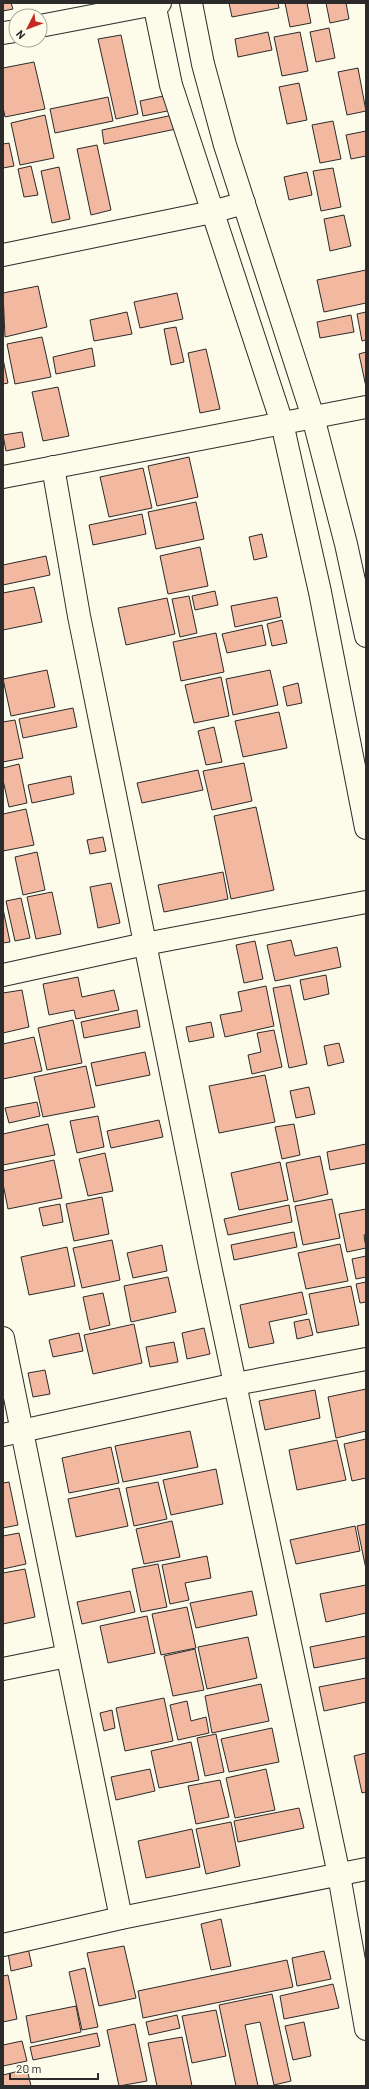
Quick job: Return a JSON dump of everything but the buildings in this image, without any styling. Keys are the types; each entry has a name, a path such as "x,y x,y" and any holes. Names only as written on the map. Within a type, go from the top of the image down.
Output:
{"street":[{"path":"48,24 156,3 171,85 282,423 320,592 366,828"},
{"path":"191,3 203,64 225,145 313,417 346,544 366,636"},
{"path":"3,255 212,212 244,203"},
{"path":"3,477 366,407"},
{"path":"53,467 79,616 176,1090 210,1266 339,1875 366,2029"},
{"path":"3,975 145,944 366,902"},
{"path":"3,1338 13,1433 67,1656 121,1918"},
{"path":"13,1433 236,1384 366,1359"},
{"path":"3,1669 67,1656"},
{"path":"3,1945 121,1918 366,1869"}]}
